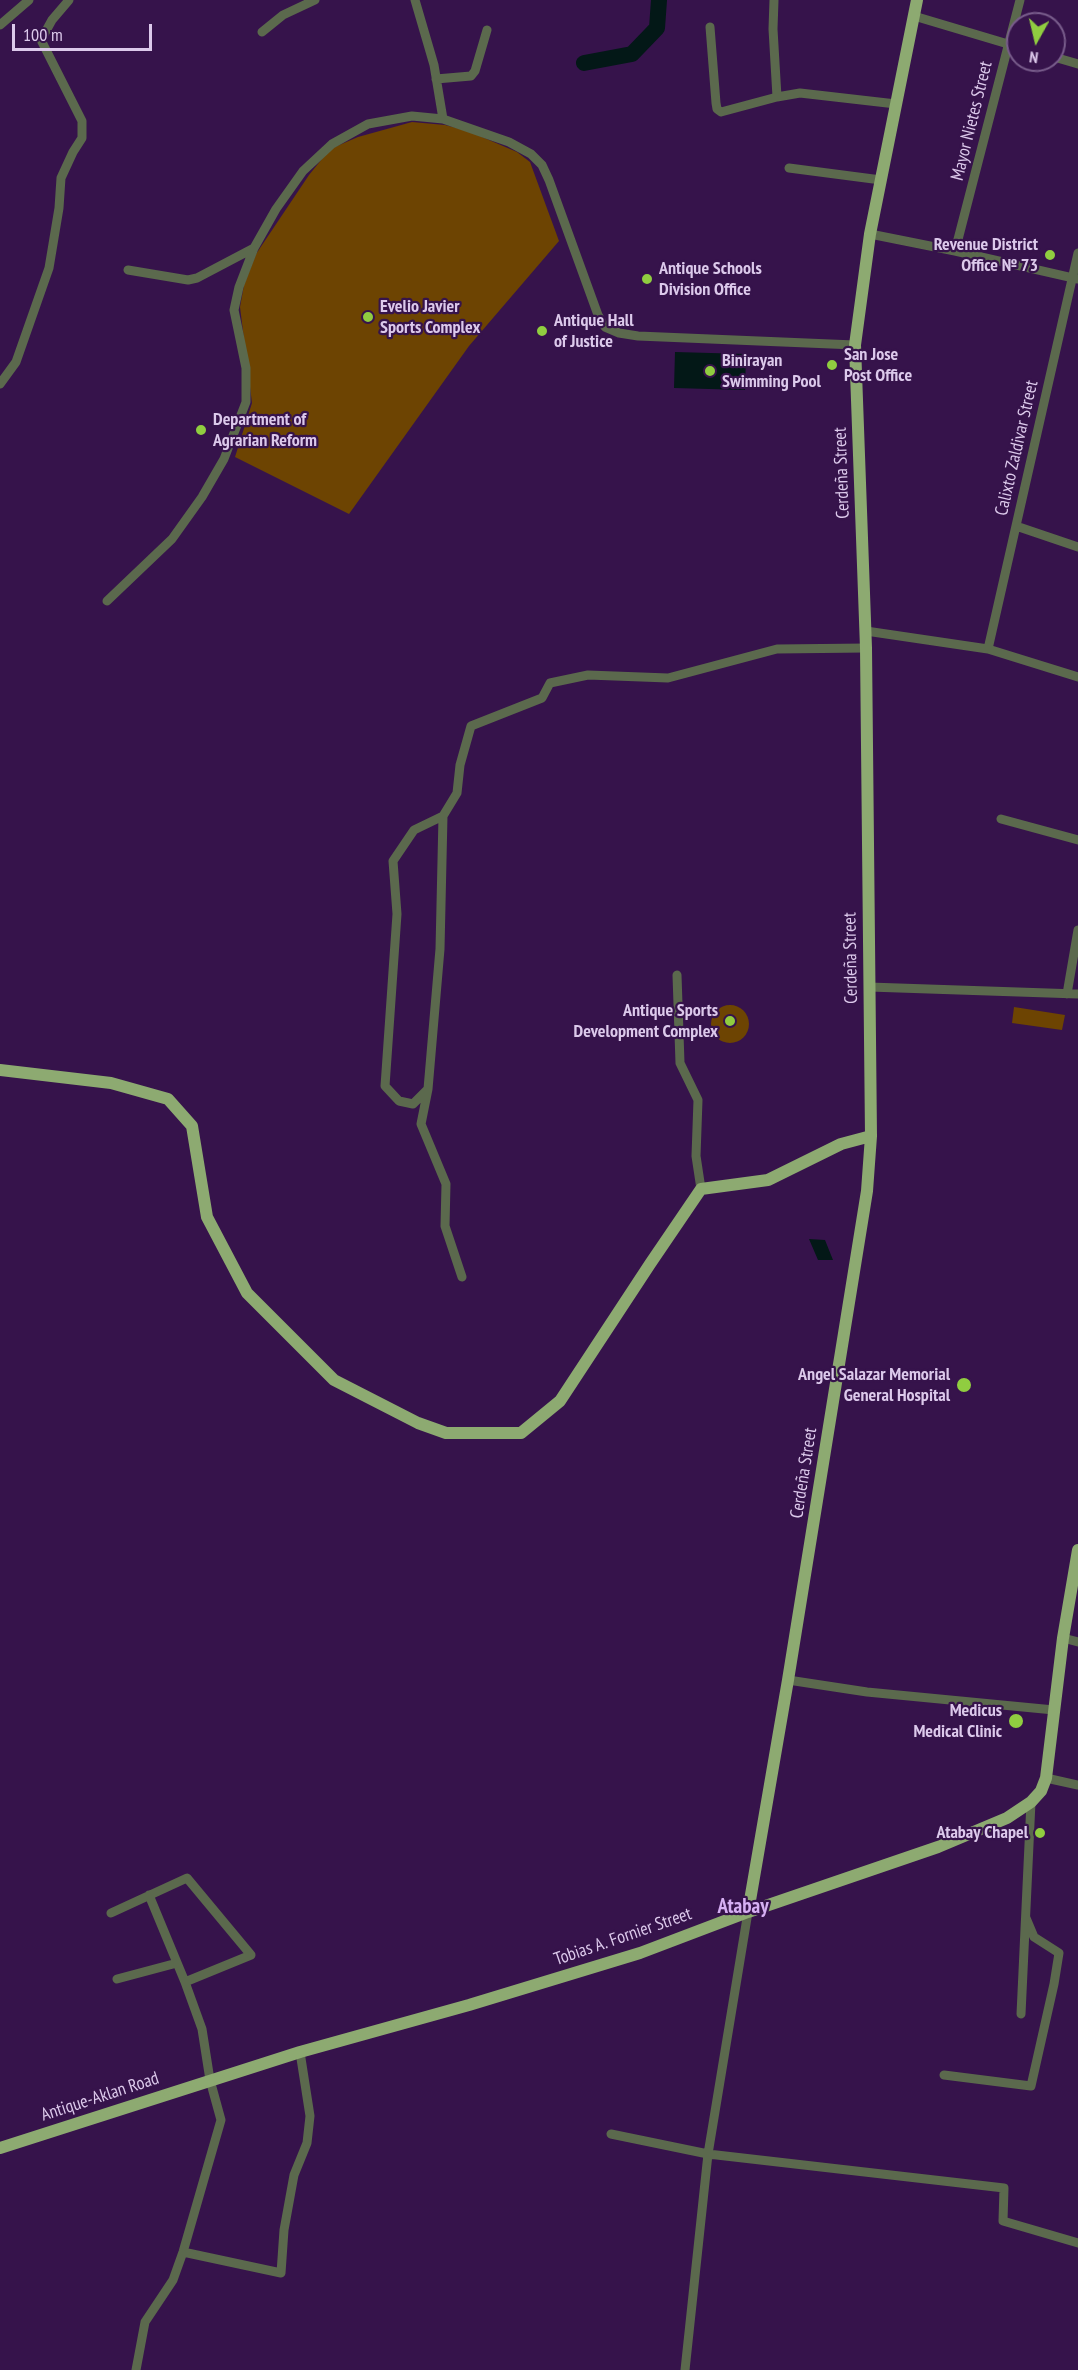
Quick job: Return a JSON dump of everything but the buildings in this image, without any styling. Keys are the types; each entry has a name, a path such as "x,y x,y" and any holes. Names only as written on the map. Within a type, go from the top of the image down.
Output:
{"main road":[{"name":"Cerdeña Street","path":"748,1912 867,1191 871,1136 866,631 855,345 870,234 917,0"},
{"path":"0,1070 111,1083 168,1099 192,1126 207,1217 247,1293 334,1380 418,1422 446,1433 520,1433 560,1401 701,1190 768,1180 841,1144 871,1136"},
{"name":"Tobias A. Fornier Street","path":"210,2080 300,2052 469,2006 640,1953 748,1912 938,1847 1007,1818 1031,1802 1041,1791 1046,1778 1063,1638 1078,1550"},
{"name":"Antique-Aklan Road","path":"0,2148 210,2080"}],"street":[{"path":"0,25 29,0"},
{"path":"0,384 16,362 50,268 61,178 72,152 82,138 82,121 41,40 52,20 69,0"},
{"path":"262,32 283,15 315,0"},
{"path":"415,0 436,79 443,119"},
{"path":"774,0 773,29 777,97"},
{"path":"914,16 1006,43"},
{"path":"710,27 717,110 721,112 800,93 896,104"},
{"path":"436,79 471,76 475,71 486,30"},
{"name":"Mayor Nietes Street","path":"956,251 1006,70"},
{"path":"107,602 172,539 202,497 224,459 246,402 246,368 234,310 239,287 254,248 276,209 303,171 332,144 368,124 412,117 443,119 509,142 531,154 542,165 592,293 598,315 605,327 619,333 638,336 855,345"},
{"path":"789,168 881,180"},
{"path":"870,234 1076,275"},
{"path":"128,270 188,280 197,278 254,248"},
{"name":"Calixto Zaldivar Street","path":"988,649 1076,275 1078,253"},
{"path":"1016,526 1077,545"},
{"path":"866,631 988,649 1078,677"},
{"path":"428,1089 413,1104 399,1101 385,1086 397,914 393,861 414,830 443,816 458,793 460,765 471,726 542,698 550,683 588,675 668,678 777,649 866,648"},
{"path":"443,816 440,949 428,1089 421,1124 446,1184 445,1226 462,1277"},
{"path":"1001,819 1078,840"},
{"path":"1066,994 1078,930"},
{"path":"677,975 680,1063 698,1100 696,1156 701,1190"},
{"path":"869,987 1078,994"},
{"path":"1063,1638 1078,1642"},
{"path":"788,1680 867,1692 938,1697 1054,1710"},
{"path":"1046,1778 1078,1785"},
{"path":"1021,2014 1031,1802"},
{"path":"111,1913 187,1878 250,1955 186,1982"},
{"path":"136,2370 145,2322 173,2280 221,2120 210,2080 202,2029 186,1982 149,1895"},
{"path":"685,2370 708,2154 748,1912"},
{"path":"944,2075 1030,2086 1059,1953 1034,1937 1026,1918"},
{"path":"117,1979 177,1963"},
{"path":"183,2252 281,2273 284,2230 294,2175 307,2143 310,2116 300,2052"},
{"path":"611,2134 708,2154 1004,2187 1003,2221 1078,2243"}],"shaded area":[{"name":"Evelio Javier Sports Complex","path":"412,122 445,125 468,131 517,152 530,162 559,241 469,346 349,514 235,457 252,403 240,307 244,285 256,254 309,175 330,149 358,137"},
{"name":"Binirayan Swimming Pool","path":"675,352 746,354 745,390 674,388"},
{"name":"Antique Sports Development Complex","path":"730,1005 744,1010 749,1024 744,1038 730,1043 716,1038 711,1024 716,1010"},
{"path":"1014,1007 1065,1015 1062,1030 1012,1023"},
{"path":"809,1239 825,1240 833,1260 818,1260"}],"waterway":[{"path":"584,63 632,54 657,28 659,0"}],"place":[{"name":"Revenue District Office № 73","path":"1050,255"},
{"name":"Antique Schools Division Office","path":"647,279"},
{"name":"Evelio Javier Sports Complex","path":"368,317"},
{"name":"Antique Hall of Justice","path":"542,331"},
{"name":"San Jose Post Office","path":"832,365"},
{"name":"Binirayan Swimming Pool","path":"710,371"},
{"name":"Department of Agrarian Reform","path":"201,430"},
{"name":"Antique Sports Development Complex","path":"730,1021"},
{"name":"Angel Salazar Memorial General Hospital","path":"964,1385"},
{"name":"Medicus Medical Clinic","path":"1016,1721"},
{"name":"Atabay Chapel","path":"1040,1833"}],"district":[{"name":"Atabay","path":"743,1907"}]}
